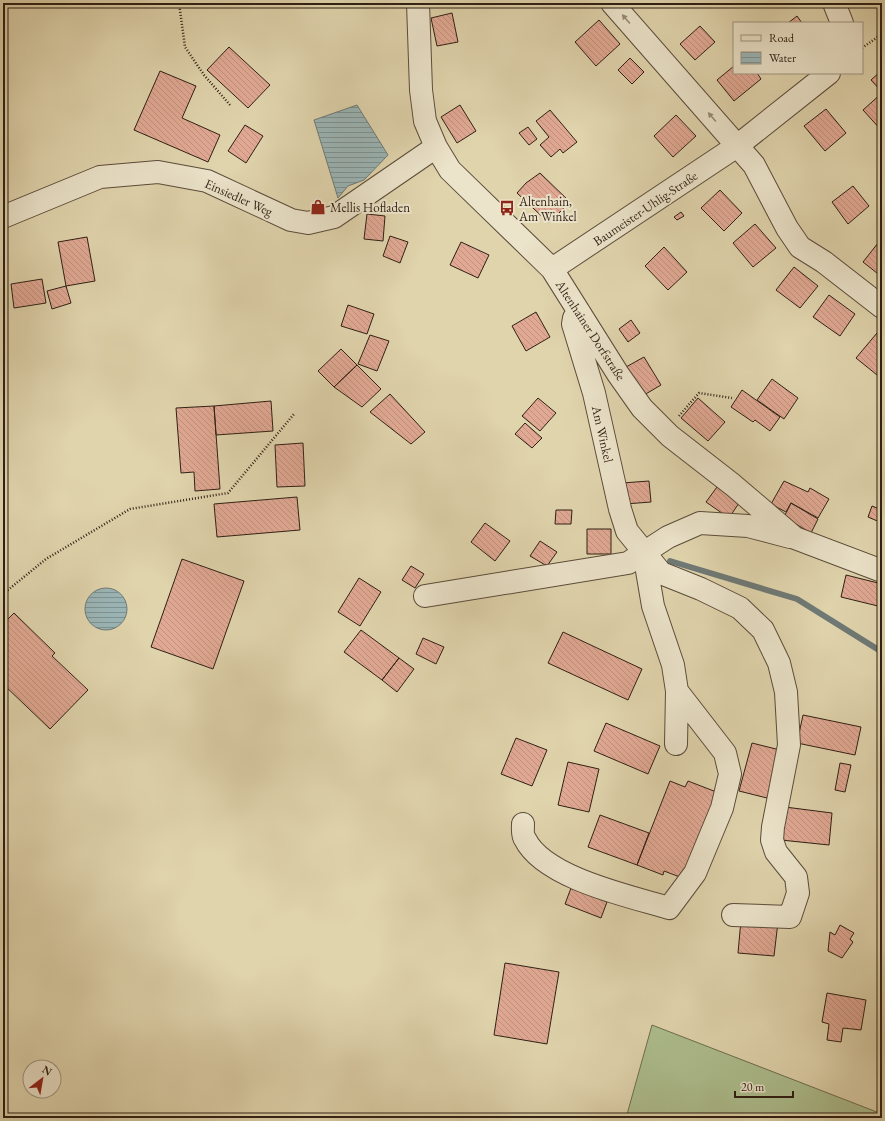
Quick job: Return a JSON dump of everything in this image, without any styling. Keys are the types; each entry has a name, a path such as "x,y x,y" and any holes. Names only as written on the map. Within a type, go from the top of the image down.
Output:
{"street":[{"name":"Altenhainer Dorfstraße","path":"418,3 421,90 425,121 436,147 450,170 552,269 618,374 642,408 666,432 733,485 795,538 882,571"},
{"path":"612,3 754,165 787,228 800,247 824,262 882,307"},
{"path":"834,3 842,22"},
{"name":"Baumeister-Uhlig-Straße","path":"552,269 737,146 828,74"},
{"name":"Einsiedler Weg","path":"3,217 100,177 158,172 207,180 291,220 308,223 334,217 436,147"},
{"name":"Am Winkel","path":"579,312 574,318 574,324 594,393 620,509 627,531 644,554 661,573 701,589 740,608 763,630 779,663 786,692 790,745 773,826 772,840 776,852 796,876 798,893 790,917 734,915"},
{"path":"425,596 628,563 668,537 700,523 748,526 795,538"},
{"path":"644,554 653,606 673,665 677,691 676,744"},
{"path":"523,824 524,838 532,850 549,865 612,892 669,908 695,873 722,808 730,774 725,753 677,691"}],"path":[{"path":"179,3 185,47 204,75 230,104"},
{"path":"863,47 882,34"},
{"path":"666,432 699,393 732,398"},
{"path":"3,594 46,559 130,509 228,493 294,414"}],"green space":[{"path":"652,1025 882,1114 882,1118 626,1118"}],"water":[{"path":"357,105 388,155 364,180 348,186 338,198 314,120"},
{"path":"106,588 121,594 127,609 121,624 106,630 91,624 85,609 91,594"}],"building":[{"path":"452,13 458,42 437,46 431,18"},
{"path":"797,16 801,22 789,22"},
{"path":"599,20 620,44 596,66 575,42"},
{"path":"700,26 715,42 695,60 680,44"},
{"path":"229,47 270,85 248,108 207,70"},
{"path":"630,58 644,72 632,84 618,70"},
{"path":"733,67 733,74 758,74 761,79 734,101 717,80"},
{"path":"882,70 882,92 871,80"},
{"path":"160,71 196,86 182,118 220,135 208,162 134,130"},
{"path":"882,93 882,131 863,110"},
{"path":"460,105 476,131 457,143 441,117"},
{"path":"826,109 846,133 825,151 804,126"},
{"path":"550,110 577,142 563,153 560,149 551,157 540,145 549,137 536,121"},
{"path":"676,115 696,136 673,157 654,136"},
{"path":"245,125 263,136 246,163 228,151"},
{"path":"528,127 537,139 529,145 519,133"},
{"path":"540,173 570,202 549,223 517,193 526,183"},
{"path":"853,186 869,206 848,224 832,202"},
{"path":"720,190 742,213 724,231 701,208"},
{"path":"681,212 684,216 677,220 674,217"},
{"path":"367,214 385,216 383,241 364,239"},
{"path":"755,224 776,248 753,267 733,243"},
{"path":"390,236 408,242 400,263 383,256"},
{"path":"87,237 95,281 66,286 58,242"},
{"path":"882,238 882,277 863,262"},
{"path":"461,242 489,255 478,278 450,265"},
{"path":"664,247 687,272 668,290 645,266"},
{"path":"794,267 818,286 800,308 776,290"},
{"path":"3,270 7,293 3,294"},
{"path":"42,279 46,303 14,308 11,284"},
{"path":"66,286 71,303 52,309 47,291"},
{"path":"829,295 855,314 840,336 813,317"},
{"path":"348,305 374,314 367,334 341,326"},
{"path":"536,312 550,337 526,351 512,326"},
{"path":"631,320 640,333 628,342 619,329"},
{"path":"877,333 882,337 882,379 856,358"},
{"path":"370,335 389,341 377,371 358,364"},
{"path":"341,349 357,365 334,387 318,371"},
{"path":"644,357 661,385 644,395 626,367"},
{"path":"357,365 381,389 362,407 334,387"},
{"path":"772,379 798,398 784,419 757,400"},
{"path":"742,390 780,417 770,431 755,420 753,422 731,407"},
{"path":"390,394 425,432 411,444 370,412"},
{"path":"538,398 556,413 540,431 522,416"},
{"path":"698,398 725,422 708,441 681,418"},
{"path":"271,401 273,431 216,435 214,406"},
{"path":"214,406 220,489 195,491 194,472 181,473 176,408"},
{"path":"525,423 542,438 532,448 515,434"},
{"path":"303,443 305,486 277,487 275,445"},
{"path":"649,481 651,502 625,504 622,483"},
{"path":"784,481 808,492 810,488 829,499 818,518 791,503 786,512 771,504"},
{"path":"717,487 739,503 729,518 706,502"},
{"path":"297,497 300,530 217,537 214,504"},
{"path":"791,503 818,519 811,533 784,517"},
{"path":"872,506 882,510 882,523 868,517"},
{"path":"556,510 572,510 571,524 555,524"},
{"path":"485,523 510,541 495,561 471,542"},
{"path":"587,529 611,529 611,554 587,554"},
{"path":"540,541 557,552 547,566 530,556"},
{"path":"182,559 244,581 213,669 151,647"},
{"path":"411,566 424,574 415,588 402,580"},
{"path":"846,575 882,584 882,607 841,597"},
{"path":"359,578 381,592 360,626 338,612"},
{"path":"14,613 55,653 52,656 88,690 50,729 3,684 3,624"},
{"path":"361,630 399,658 382,680 344,652"},
{"path":"563,632 642,669 628,700 548,663"},
{"path":"423,638 444,647 436,664 416,654"},
{"path":"399,658 414,669 397,692 382,680"},
{"path":"803,715 861,727 855,755 797,743"},
{"path":"606,723 660,746 648,774 594,751"},
{"path":"516,738 547,750 532,786 501,774"},
{"path":"752,743 784,751 771,799 739,791"},
{"path":"568,762 599,769 589,812 558,805"},
{"path":"840,763 851,765 845,792 835,790"},
{"path":"670,781 685,787 688,781 719,793 685,879 664,871 663,875 637,865"},
{"path":"785,807 832,813 829,845 781,840"},
{"path":"600,815 649,833 637,865 588,847"},
{"path":"571,888 607,902 601,918 565,904"},
{"path":"741,920 778,922 774,956 738,953"},
{"path":"840,925 854,933 850,939 853,942 842,958 828,951 830,932 835,935"},
{"path":"505,963 559,972 547,1044 494,1035"},
{"path":"827,993 866,1000 861,1030 843,1028 841,1042 827,1040 829,1024 822,1022"}],"waterway":[{"path":"670,561 797,599 882,652"}],"place":[{"name":"Mellis Hofladen","path":"318,207"},
{"name":"Altenhain, Am Winkel","path":"507,208"}]}
